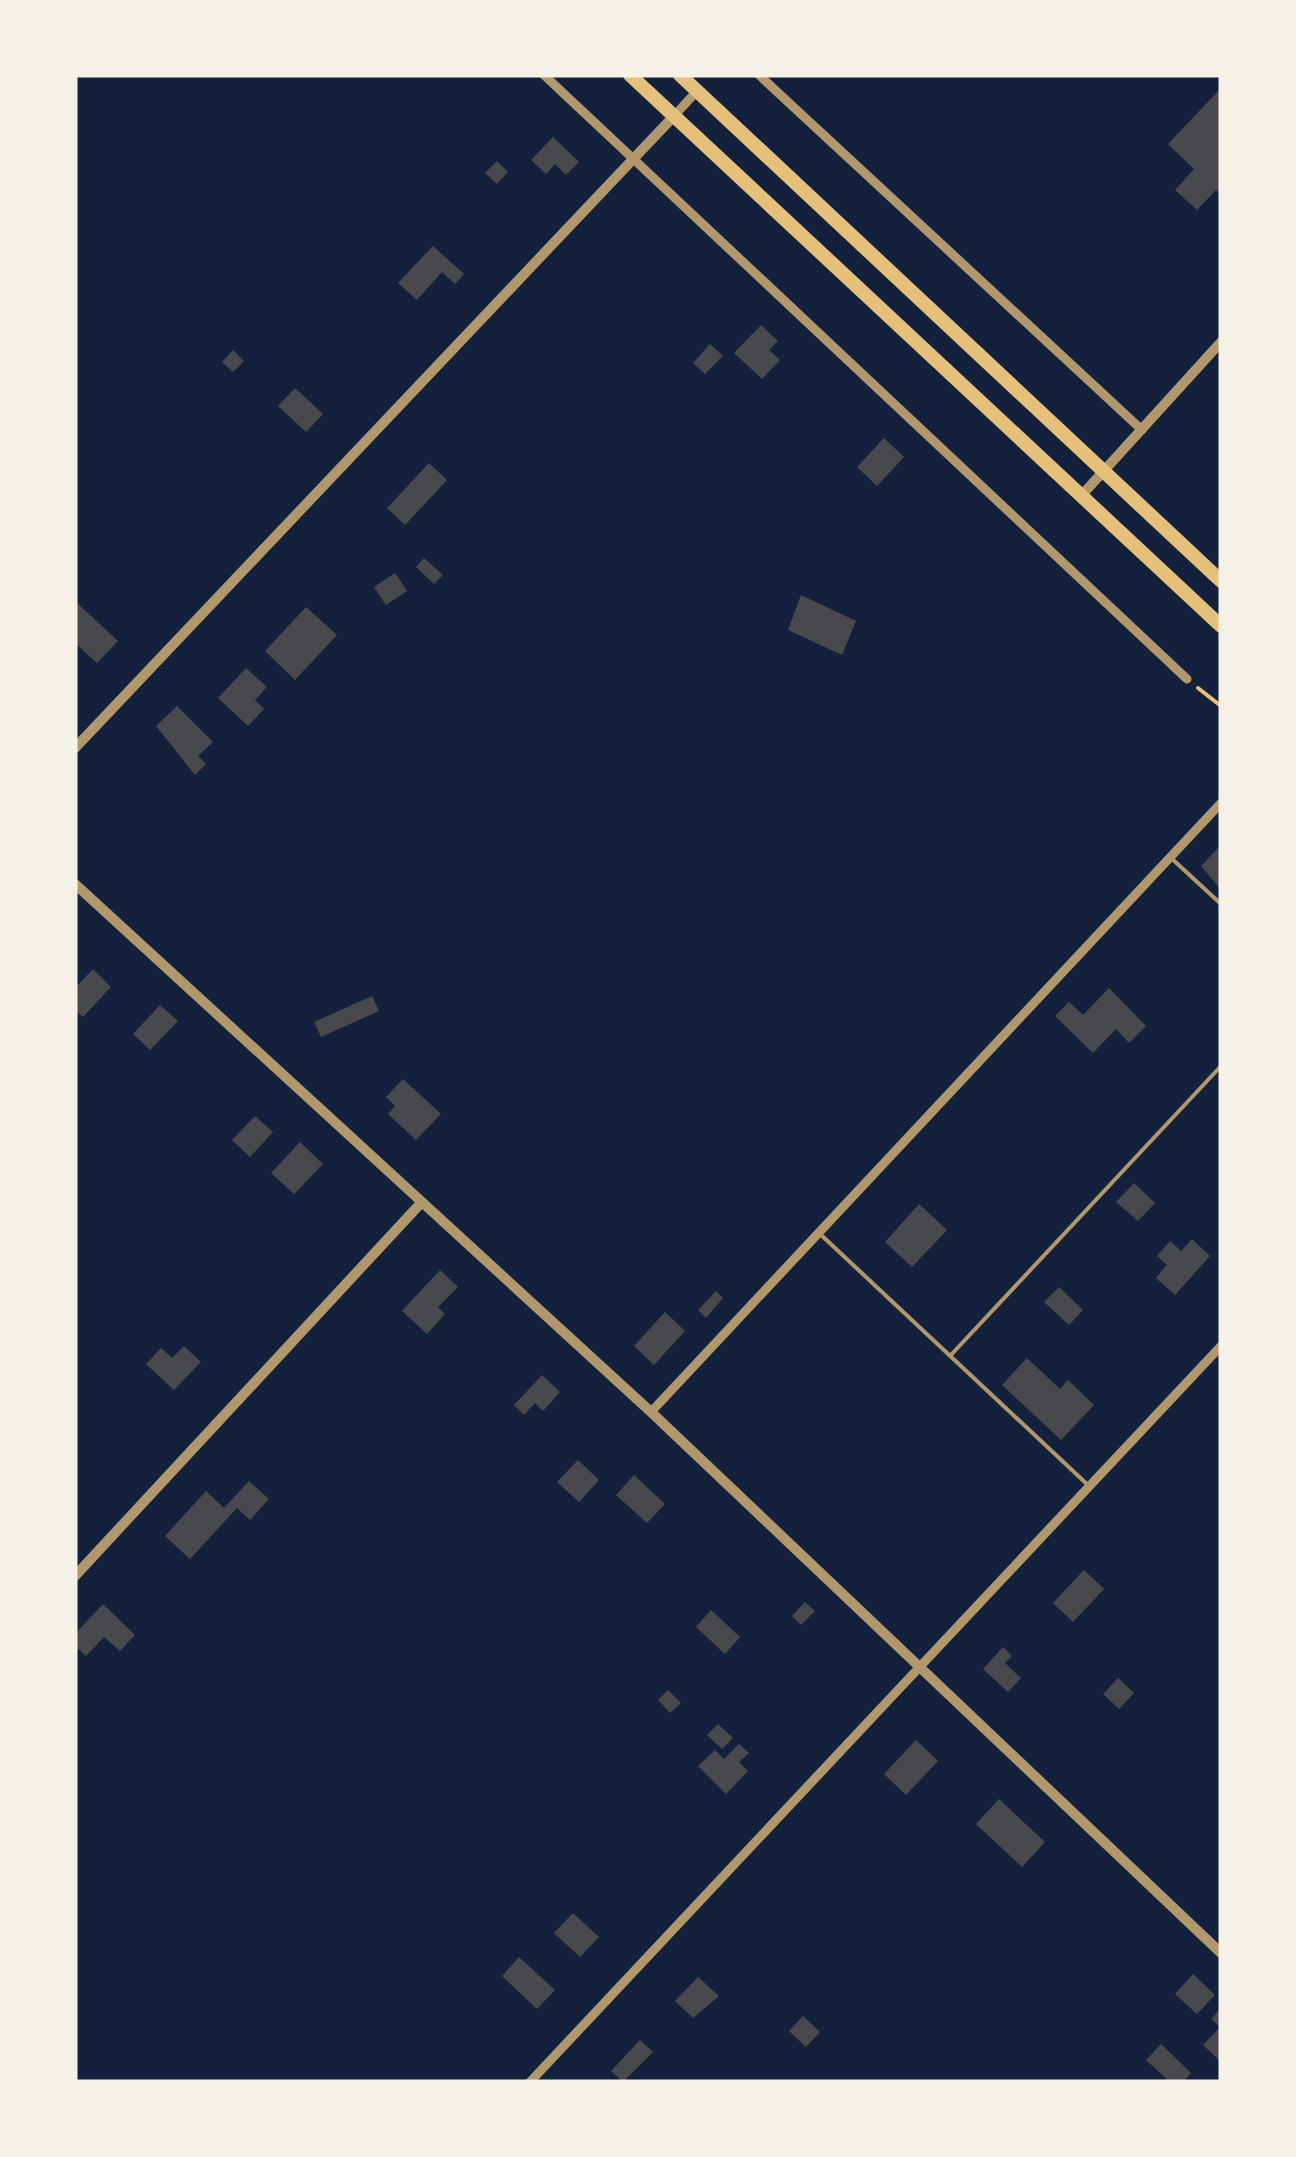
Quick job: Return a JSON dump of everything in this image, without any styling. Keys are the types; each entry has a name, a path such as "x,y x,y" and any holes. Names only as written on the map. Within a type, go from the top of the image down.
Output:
{"highway":[{"path":"630,75 1221,626"},
{"path":"680,75 1221,581"}],"street":[{"path":"544,75 1187,678"},
{"path":"759,75 1142,430"},
{"path":"75,748 697,91"},
{"path":"1081,496 1221,342"},
{"path":"651,1412 1221,803"},
{"path":"75,884 651,1412 1221,1953"},
{"path":"75,1576 421,1203"},
{"path":"530,2082 1221,1346"}],"lane":[{"path":"1170,857 1221,904"},
{"path":"950,1356 1221,1066"},
{"path":"819,1233 1089,1487"}],"path":[{"path":"1187,678 1221,706"}],"building":[{"path":"1221,88 1221,195 1216,190 1197,210 1175,190 1194,169 1168,144"},
{"path":"553,137 579,162 566,175 555,164 546,174 531,160"},
{"path":"497,161 508,172 497,184 485,173"},
{"path":"433,246 464,274 455,284 442,272 417,300 398,283"},
{"path":"761,325 778,341 769,350 780,360 762,379 734,353"},
{"path":"710,344 723,356 705,374 693,363"},
{"path":"233,350 244,361 233,372 222,362"},
{"path":"295,388 323,414 306,432 278,406"},
{"path":"884,438 904,457 877,486 857,467"},
{"path":"429,463 447,480 405,525 387,508"},
{"path":"424,558 443,575 434,584 416,567"},
{"path":"395,573 407,591 386,605 374,587"},
{"path":"801,595 856,621 842,655 788,630"},
{"path":"75,601 118,641 97,663 75,643"},
{"path":"306,607 337,635 295,680 265,651"},
{"path":"246,668 267,687 255,700 264,709 248,726 218,698"},
{"path":"177,706 213,742 198,756 206,764 195,775 156,726"},
{"path":"1218,848 1221,850 1221,890 1201,866"},
{"path":"93,969 111,987 83,1017 75,1010 75,988"},
{"path":"1109,988 1146,1026 1129,1043 1116,1029 1093,1053 1055,1016 1069,1002 1083,1015"},
{"path":"372,996 379,1011 321,1037 314,1022"},
{"path":"160,1005 178,1021 150,1050 133,1034"},
{"path":"403,1079 441,1114 416,1140 388,1114 395,1106 386,1097"},
{"path":"255,1116 273,1132 250,1157 232,1140"},
{"path":"300,1142 323,1164 294,1194 271,1173"},
{"path":"1134,1183 1155,1203 1138,1221 1116,1202"},
{"path":"919,1204 947,1230 912,1267 885,1242"},
{"path":"1192,1239 1210,1256 1175,1295 1156,1278 1167,1265 1157,1256 1170,1241 1181,1251"},
{"path":"440,1270 458,1287 438,1307 445,1314 427,1334 402,1311"},
{"path":"1059,1287 1083,1310 1069,1325 1044,1302"},
{"path":"716,1291 723,1298 706,1318 698,1310"},
{"path":"665,1312 685,1331 654,1365 634,1346"},
{"path":"184,1346 201,1362 174,1390 146,1364 161,1348 172,1358"},
{"path":"1027,1358 1060,1389 1068,1380 1094,1405 1061,1440 1002,1385"},
{"path":"542,1375 560,1392 543,1411 535,1403 524,1415 514,1405"},
{"path":"578,1460 599,1480 579,1502 557,1482"},
{"path":"634,1475 665,1504 647,1523 616,1495"},
{"path":"249,1481 269,1499 250,1520 237,1508 190,1559 165,1536 206,1491 224,1508"},
{"path":"1084,1570 1104,1589 1073,1622 1053,1603"},
{"path":"805,1602 815,1611 801,1625 792,1616"},
{"path":"103,1604 135,1635 120,1651 104,1637 86,1656 75,1646 75,1634"},
{"path":"711,1610 740,1637 725,1654 696,1627"},
{"path":"1003,1647 1012,1656 1005,1663 1021,1678 1008,1692 983,1669"},
{"path":"1118,1678 1134,1693 1119,1709 1103,1694"},
{"path":"668,1690 681,1703 670,1713 658,1700"},
{"path":"718,1724 733,1738 722,1749 707,1735"},
{"path":"916,1740 938,1761 906,1795 884,1774"},
{"path":"739,1744 749,1753 739,1762 748,1771 726,1794 698,1766 715,1750 724,1759"},
{"path":"999,1799 1045,1842 1022,1867 976,1824"},
{"path":"573,1913 599,1937 580,1957 554,1933"},
{"path":"519,1957 555,1990 537,2009 502,1976"},
{"path":"1193,1974 1215,1995 1197,2014 1175,1994"},
{"path":"698,1977 719,1996 693,2018 675,2001"},
{"path":"1221,2008 1221,2062 1203,2045 1220,2027 1211,2019"},
{"path":"803,2016 820,2032 806,2047 789,2031"},
{"path":"640,2040 653,2052 623,2082 611,2071"},
{"path":"1161,2044 1191,2073 1183,2082 1170,2082 1146,2060"}]}
